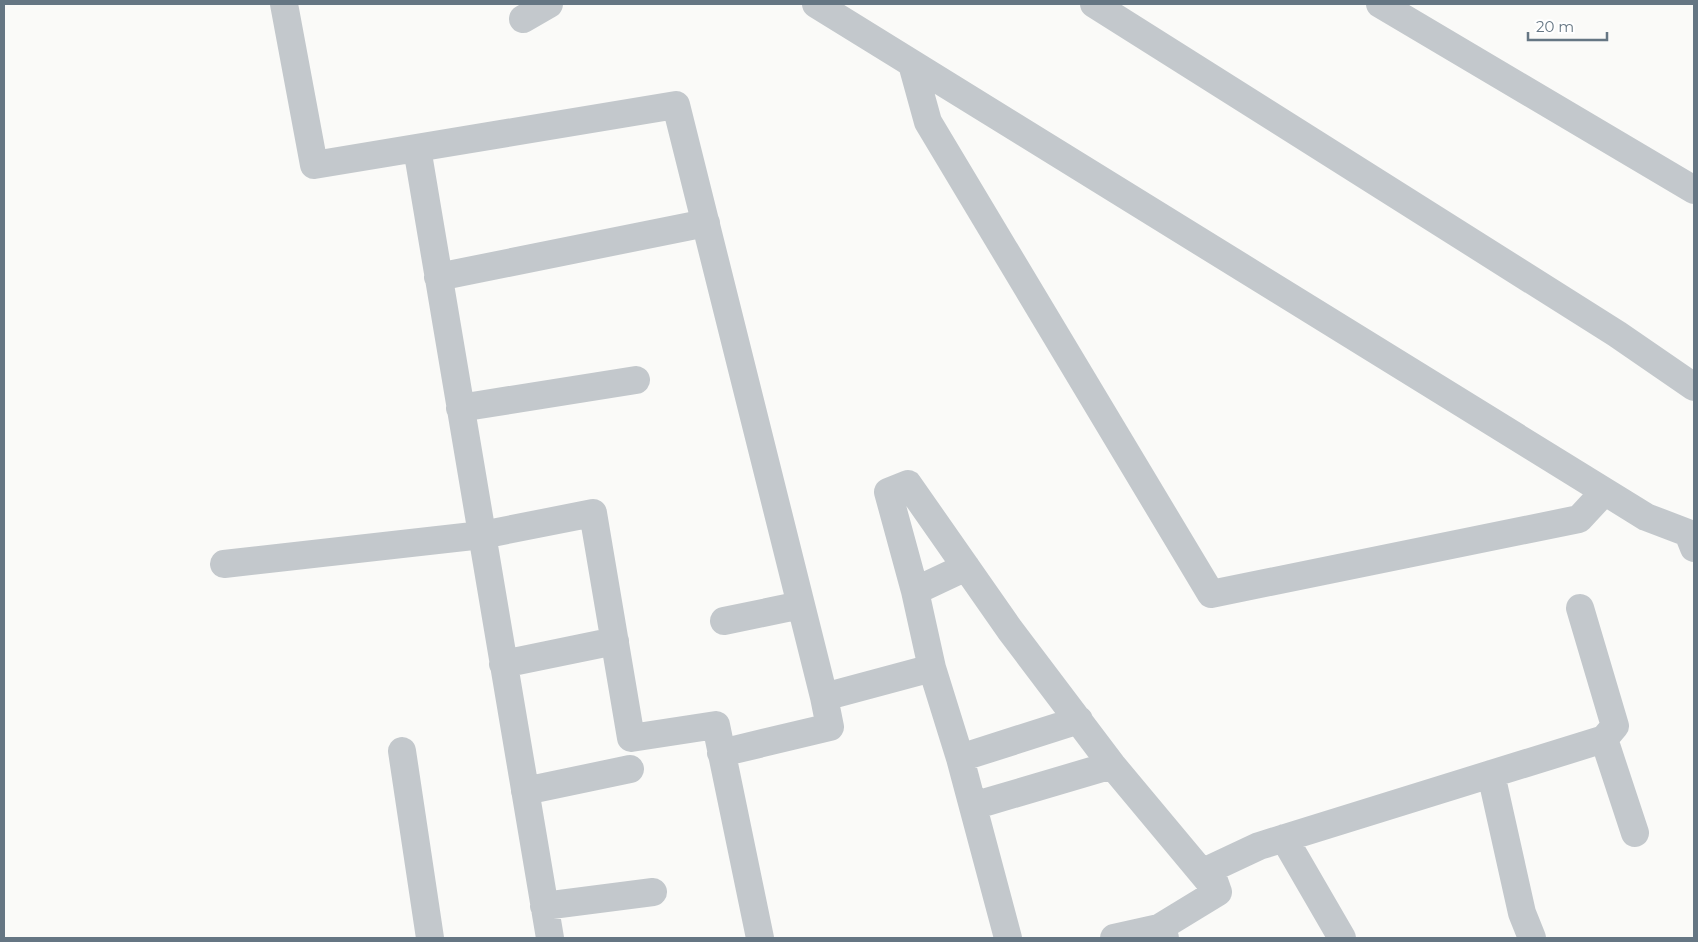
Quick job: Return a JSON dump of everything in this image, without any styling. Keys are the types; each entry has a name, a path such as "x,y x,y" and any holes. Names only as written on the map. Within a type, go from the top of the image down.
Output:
{"street":[{"path":"284,4 314,165 676,105 830,727 722,753"},
{"path":"523,19 549,4"},
{"path":"816,4 1604,492 1646,517 1692,536"},
{"path":"1094,4 1617,334 1694,387"},
{"path":"1385,5 1694,190"},
{"path":"912,64 928,122 1211,594 1579,519 1604,492"},
{"path":"417,148 550,938"},
{"path":"438,277 706,223"},
{"path":"460,408 636,380"},
{"path":"1008,938 960,758 932,668 915,591 888,492 908,484 1010,630 1112,765 1218,892"},
{"path":"224,564 482,536 593,513 631,738 716,724 760,938"},
{"path":"915,591 966,567"},
{"path":"724,621 801,605"},
{"path":"1218,892 1210,869 1259,846 1604,739 1615,726 1580,608"},
{"path":"503,664 615,641"},
{"path":"824,697 932,668"},
{"path":"960,758 1079,720"},
{"path":"1604,739 1635,833"},
{"path":"402,751 430,938"},
{"path":"973,806 1112,765"},
{"path":"525,791 630,769"},
{"path":"1491,774 1522,913 1532,938"},
{"path":"1284,838 1342,938"},
{"path":"544,906 653,892"},
{"path":"1114,938 1162,933 1218,892"}]}
